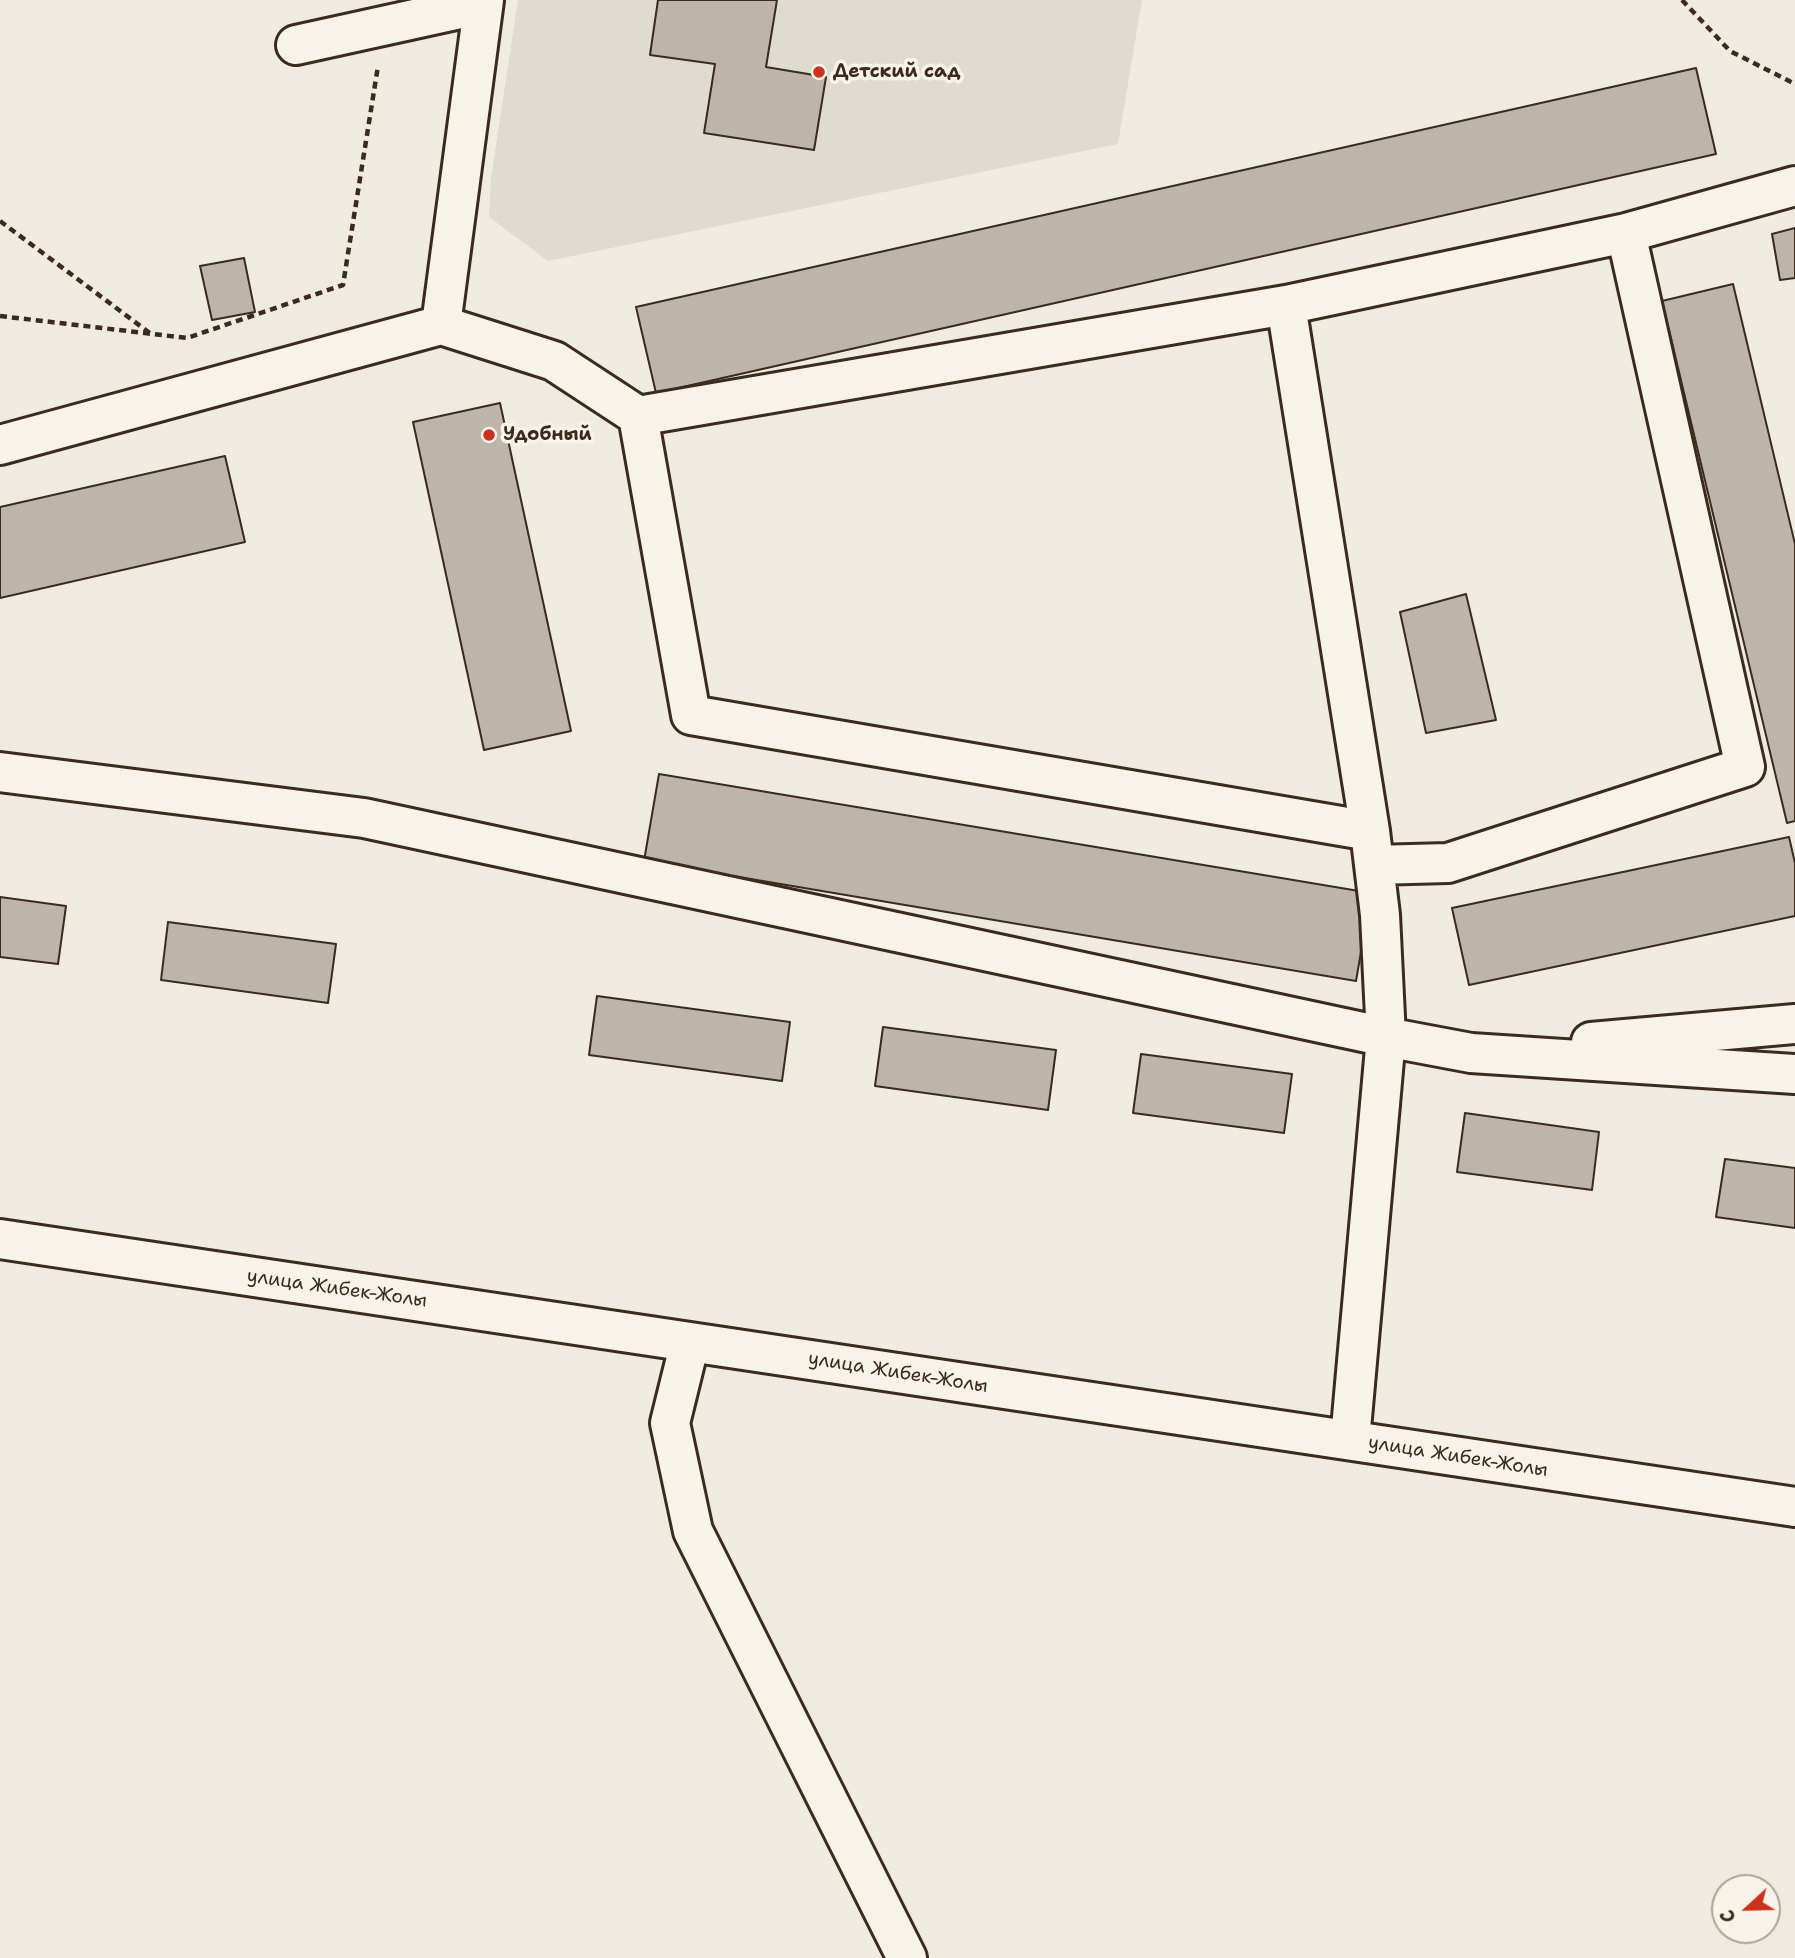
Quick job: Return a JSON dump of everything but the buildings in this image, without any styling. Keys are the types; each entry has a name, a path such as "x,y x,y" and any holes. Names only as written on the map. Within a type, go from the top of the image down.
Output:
{"street":[{"path":"296,45 483,2 441,325"},
{"path":"0,445 441,325 554,361 638,415 1286,305 1626,233 1795,186"},
{"path":"638,415 691,715 1448,863 1745,767 1626,233"},
{"path":"1286,305 1372,848 1380,915 1386,1037 1350,1440"},
{"path":"0,772 365,818 1471,1053 1795,1074"},
{"path":"1471,1053 1795,1024"},
{"name":"улица Жибек-Жолы","path":"0,1239 1795,1507"},
{"path":"690,1342 670,1423 693,1531 907,1958"}],"path":[{"path":"1682,0 1730,51 1795,84"},
{"path":"0,316 187,338 343,285 385,26"},
{"path":"0,221 152,334"}],"shaded area":[{"name":"Детский сад","path":"518,0 1142,0 1118,144 548,261 489,217 491,178"}],"place":[{"name":"Детский сад","path":"819,72"},
{"name":"Удобный","path":"489,435"}]}
